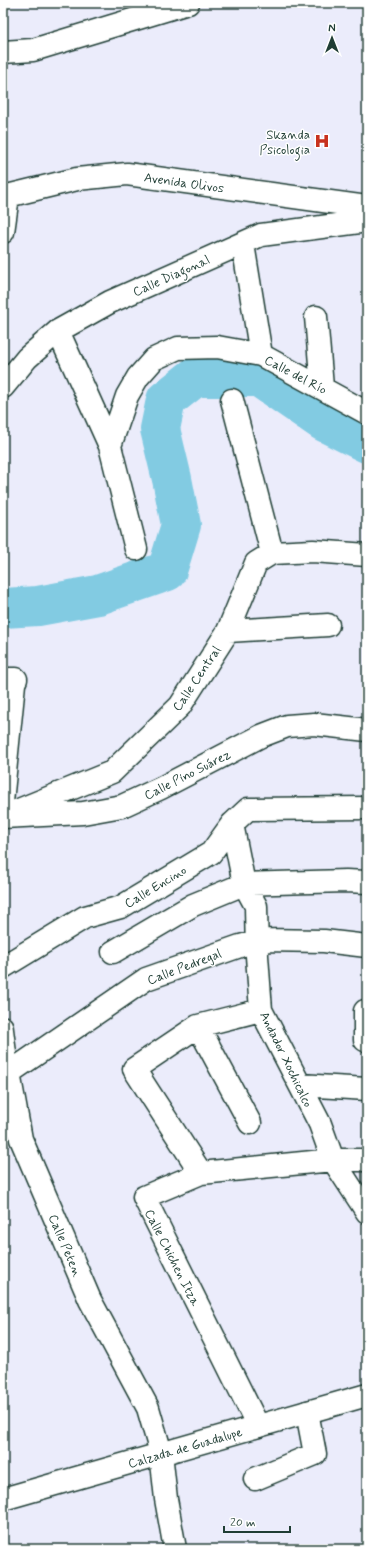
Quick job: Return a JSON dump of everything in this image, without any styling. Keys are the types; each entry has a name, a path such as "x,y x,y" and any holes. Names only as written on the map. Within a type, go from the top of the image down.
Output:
{"street":[{"path":"3,52 33,50 188,3"},
{"name":"Avenida Olivos","path":"6,197 76,179 127,174 367,207"},
{"path":"3,232 6,197"},
{"name":"Calle Diagonal","path":"3,386 27,358 58,331 110,302 262,235 367,221"},
{"path":"243,244 261,355"},
{"path":"316,317 322,387"},
{"path":"58,331 110,446 136,549"},
{"name":"Calle del Río","path":"110,446 127,396 138,376 154,359 178,348 218,347 261,355 322,387 367,413"},
{"path":"232,400 272,553 314,551 367,555"},
{"name":"Calle Central","path":"3,816 112,772 180,706 228,631 256,563 272,553"},
{"path":"228,631 328,625"},
{"path":"3,807 10,679"},
{"name":"Calle Pino Suárez","path":"3,816 83,813 122,806 161,788 262,736 287,726 314,724 367,730"},
{"name":"Calle Encino","path":"3,967 85,917 121,907 211,853 232,824 248,809 367,808"},
{"name":"Andador Xochicalco","path":"232,824 244,884 256,906 262,1010 320,1124 333,1160 367,1212"},
{"path":"112,952 193,905 244,884 346,881 367,882"},
{"name":"Calle Pedregal","path":"6,1073 146,979 240,946 262,940 324,941 367,946"},
{"path":"201,1173 134,1069 198,1026 262,1010"},
{"path":"365,1040 366,1011"},
{"name":"Calle Peten","path":"3,1026 6,1073 21,1139 90,1300 148,1408 161,1453 166,1499 175,1549"},
{"path":"198,1026 250,1123"},
{"path":"300,1085 367,1089"},
{"name":"Calle Chichen Itza","path":"258,1426 144,1197 201,1173 333,1160 367,1160"},
{"name":"Calzada de Guadalupe","path":"3,1500 367,1394"},
{"path":"255,1479 315,1454 307,1412"}],"waterway":[{"path":"3,608 38,606 98,595 167,571 181,525 160,429 166,400 195,377 259,377 323,421 367,443"}],"place":[{"name":"Skanda Psicologia","path":"322,141"}]}
